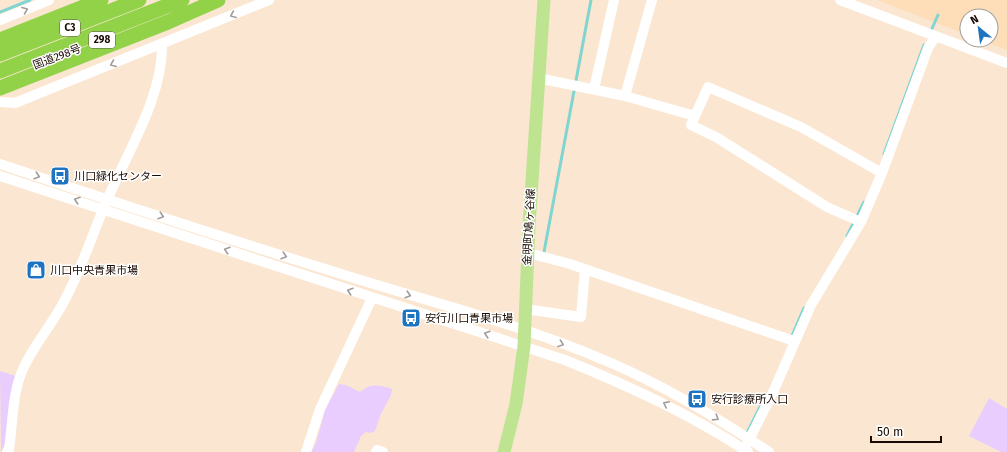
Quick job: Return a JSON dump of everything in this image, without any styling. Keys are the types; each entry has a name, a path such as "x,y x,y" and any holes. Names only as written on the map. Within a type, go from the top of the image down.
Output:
{"highway":[{"path":"0,40 101,0"},
{"path":"0,46 118,0"},
{"name":"C3","path":"0,54 139,0"},
{"name":"C3","path":"0,71 182,0"},
{"name":"国道298号","path":"0,80 203,0"},
{"path":"0,88 168,22 218,0"}],"main road":[{"name":"金明町鳩ヶ谷線","path":"504,452 516,404 524,346 527,255 544,0"}],"street":[{"path":"0,20 49,0"},
{"path":"0,102 15,103 162,45 269,0"},
{"path":"594,89 614,0"},
{"path":"840,0 1007,63"},
{"path":"625,96 649,1"},
{"path":"0,164 105,204 372,298 565,360 645,394 691,416 746,451 749,439 774,390 811,304 861,222 882,173 928,48 936,36"},
{"path":"7,452 9,449 16,393 23,370 32,351 61,308 80,272 105,204 148,109 158,80 162,57 162,45"},
{"path":"538,78 625,96 695,116"},
{"path":"861,222 827,207 716,137 691,126 708,86 801,127 882,173"},
{"path":"0,176 105,204 524,330 580,350 635,374 700,408 769,452"},
{"path":"527,255 536,255 585,269 794,341"},
{"path":"525,309 581,317 585,269"},
{"path":"306,452 320,409 372,298"},
{"path":"376,452 377,450 383,452"}],"shaded area":[{"path":"877,0 1007,0 1007,50 999,47 999,8 959,8 959,32"},
{"path":"0,371 16,376 6,442 1,452"},
{"path":"339,384 346,385 360,392 372,386 392,389 391,395 381,414 375,431 371,433 366,432 361,436 354,452 311,452 316,443 325,410"},
{"path":"989,398 1007,409 1007,452 1001,452 969,436"}],"waterway":[{"path":"0,12 30,0"},
{"path":"544,252 591,0"},
{"path":"930,33 938,15"},
{"path":"884,154 924,45"},
{"path":"847,236 864,202"},
{"path":"791,338 804,308"},
{"path":"746,435 763,401"}],"place":[{"name":"川口緑化センター","path":"60,176"},
{"name":"川口中央青果市場","path":"36,270"},
{"name":"安行川口青果市場","path":"411,318"},
{"name":"安行診療所入口","path":"697,399"}]}
